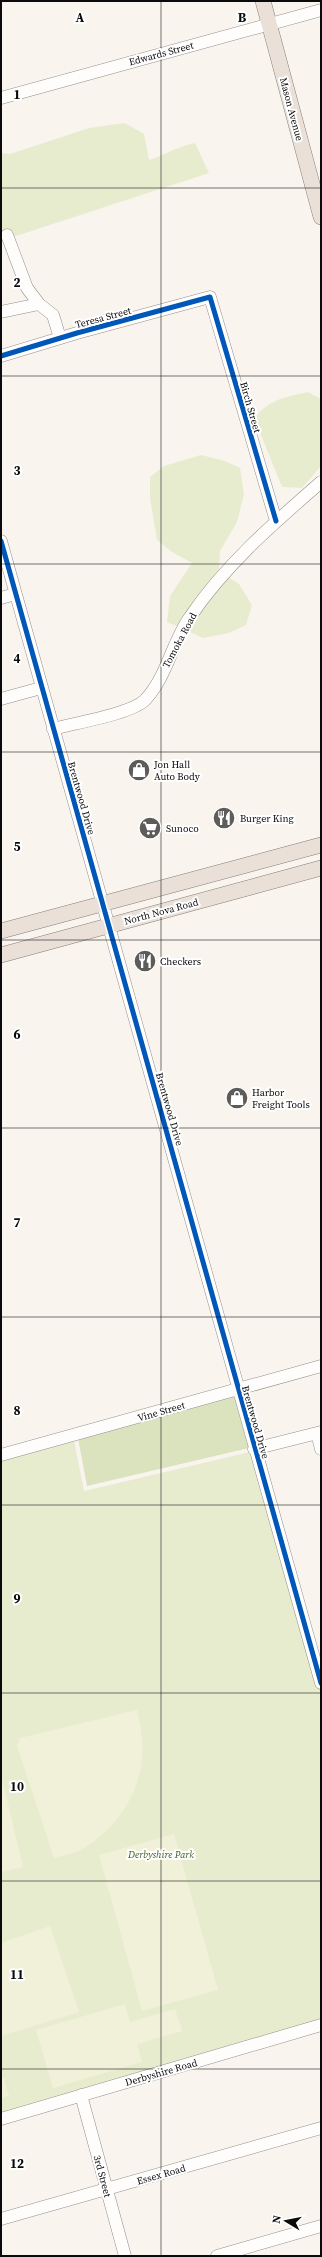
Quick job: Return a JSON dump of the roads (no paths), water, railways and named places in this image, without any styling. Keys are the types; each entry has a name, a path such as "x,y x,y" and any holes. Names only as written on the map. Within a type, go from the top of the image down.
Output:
{"main road":[{"name":"Mason Avenue","path":"263,1 321,217"},
{"path":"1,931 321,845"},
{"path":"229,893 237,880 261,862"},
{"name":"North Nova Road","path":"1,954 321,868"}],"street":[{"name":"Edwards Street","path":"1,98 321,10"},
{"path":"7,235 27,288 39,304 54,314 60,338"},
{"name":"Teresa Street","path":"1,356 60,338 210,297"},
{"name":"Birch Street","path":"210,297 276,521"},
{"path":"1,312 39,304"},
{"name":"Tomoka Road","path":"53,729 125,711 145,700 159,678 189,617 235,561 276,521 321,482"},
{"name":"Brentwood Drive","path":"1,541 254,1449 321,1683"},
{"path":"1,598 15,594"},
{"path":"1,699 41,688"},
{"name":"Vine Street","path":"1,1455 321,1366"},
{"path":"254,1449 319,1432 321,1449"},
{"name":"Derbyshire Road","path":"1,2119 321,2025"},
{"name":"3rd Street","path":"81,2095 125,2256"},
{"name":"Essex Road","path":"1,2219 321,2128"},
{"path":"217,2256 321,2226"}],"place":[{"name":"Jon Hall Auto Body","path":"139,770"},
{"name":"Burger King","path":"224,818"},
{"name":"Sunoco","path":"150,828"},
{"name":"Checkers","path":"145,961"},
{"name":"Harbor Freight Tools","path":"237,1098"}],"park label":[{"name":"Derbyshire Park","path":"161,1854"}]}
